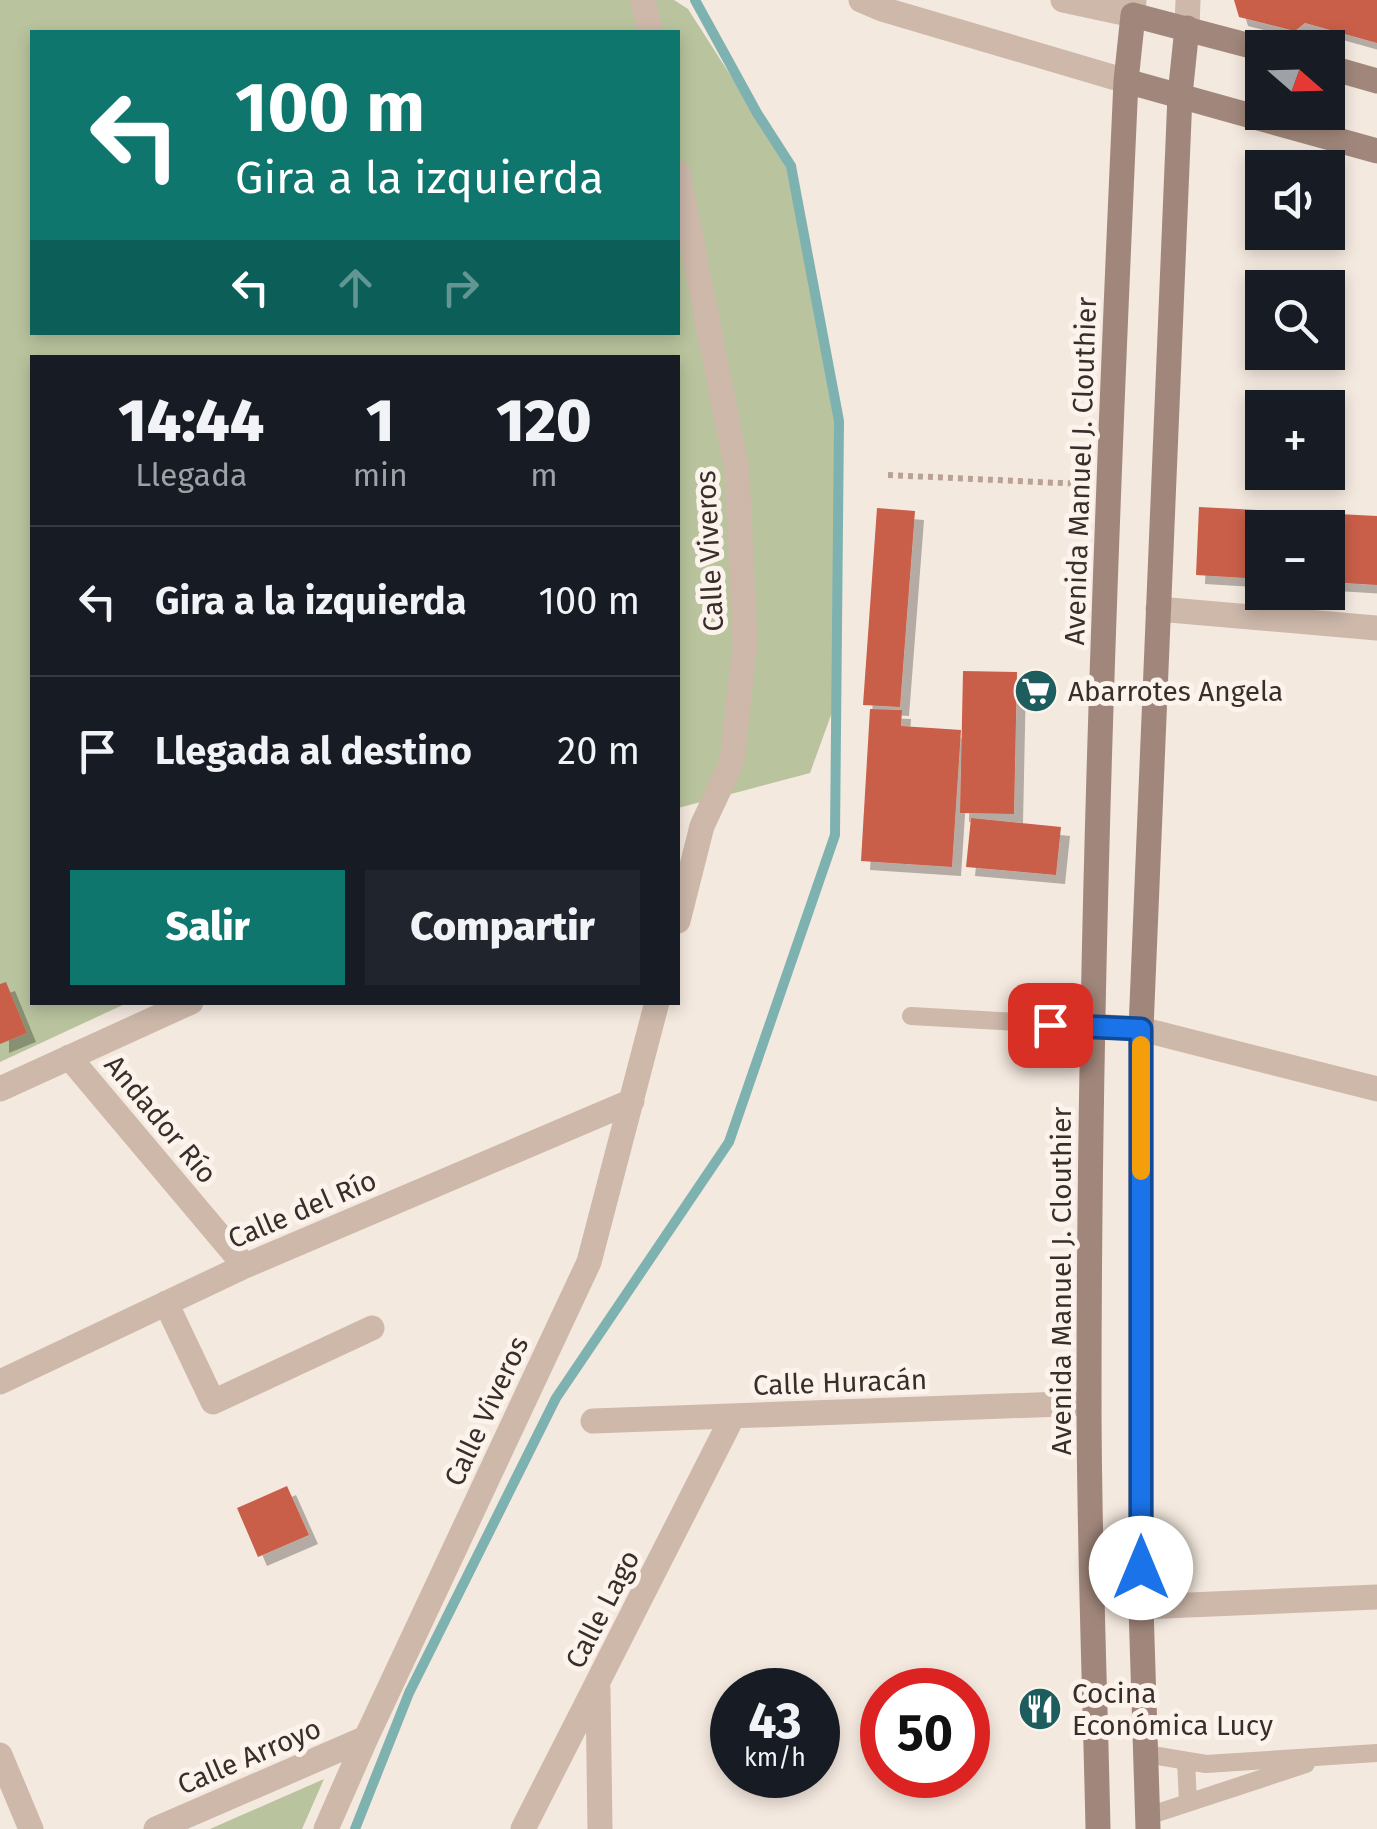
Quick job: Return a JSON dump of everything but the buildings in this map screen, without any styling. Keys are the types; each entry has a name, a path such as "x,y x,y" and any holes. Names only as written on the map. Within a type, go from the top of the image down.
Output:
{"main road":[{"name":"Avenida Manuel J. Clouthier","path":"1098,1829 1089,1402 1092,1026 1108,485 1126,81 1134,7"},
{"path":"1134,7 1187,28 1245,44"},
{"path":"1148,1823 1141,1607 1141,1029 1180,95 1187,28"},
{"path":"1345,73 1377,81"},
{"path":"1126,81 1377,150"}],"street":[{"path":"643,0 650,30"},
{"path":"861,0 1126,81"},
{"path":"1062,0 1134,7"},
{"path":"1187,28 1188,0"},
{"name":"Calle Viveros","path":"680,183 737,470 745,643 732,762 690,830 680,906"},
{"path":"1158,609 1377,628"},
{"path":"0,1089 184,1005"},
{"name":"Calle Viveros","path":"326,1829 589,1262 656,1005"},
{"path":"1092,1026 1141,1029 1377,1089"},
{"name":"Andador Río","path":"69,1057 245,1266"},
{"name":"Calle del Río","path":"0,1382 245,1266 632,1101"},
{"path":"166,1304 213,1402 372,1328"},
{"name":"Calle Huracán","path":"592,1421 1089,1402"},
{"name":"Calle Lago","path":"523,1829 733,1416"},
{"path":"1141,1607 1377,1597"},
{"path":"598,1684 600,1829"},
{"name":"Calle Arroyo","path":"156,1829 366,1738"},
{"path":"0,1755 31,1829"}],"lane":[{"path":"912,1016 1092,1026"},
{"path":"1146,1754 1206,1764 1377,1753"},
{"path":"1148,1823 1188,1802 1335,1754"},
{"path":"1186,1761 1188,1802"}],"path":[{"path":"888,475 1108,485"}],"green space":[{"path":"0,0 674,0 688,9 791,170 839,424 835,704 810,773 680,807 680,355 30,355 30,1005 123,1005 0,1062"},
{"path":"324,1779 302,1829 210,1829"}],"waterway":[{"path":"355,1829 409,1693 556,1398 729,1142 835,835 839,421 791,166 695,0"}],"slow traffic":[{"path":"1141,1045 1141,1171"}],"place":[{"name":"Abarrotes Angela","path":"1036,691"},
{"name":"Cocina Económica Lucy","path":"1040,1709"}],"route":[{"path":"1050,1025 1141,1029 1141,1568"}]}
